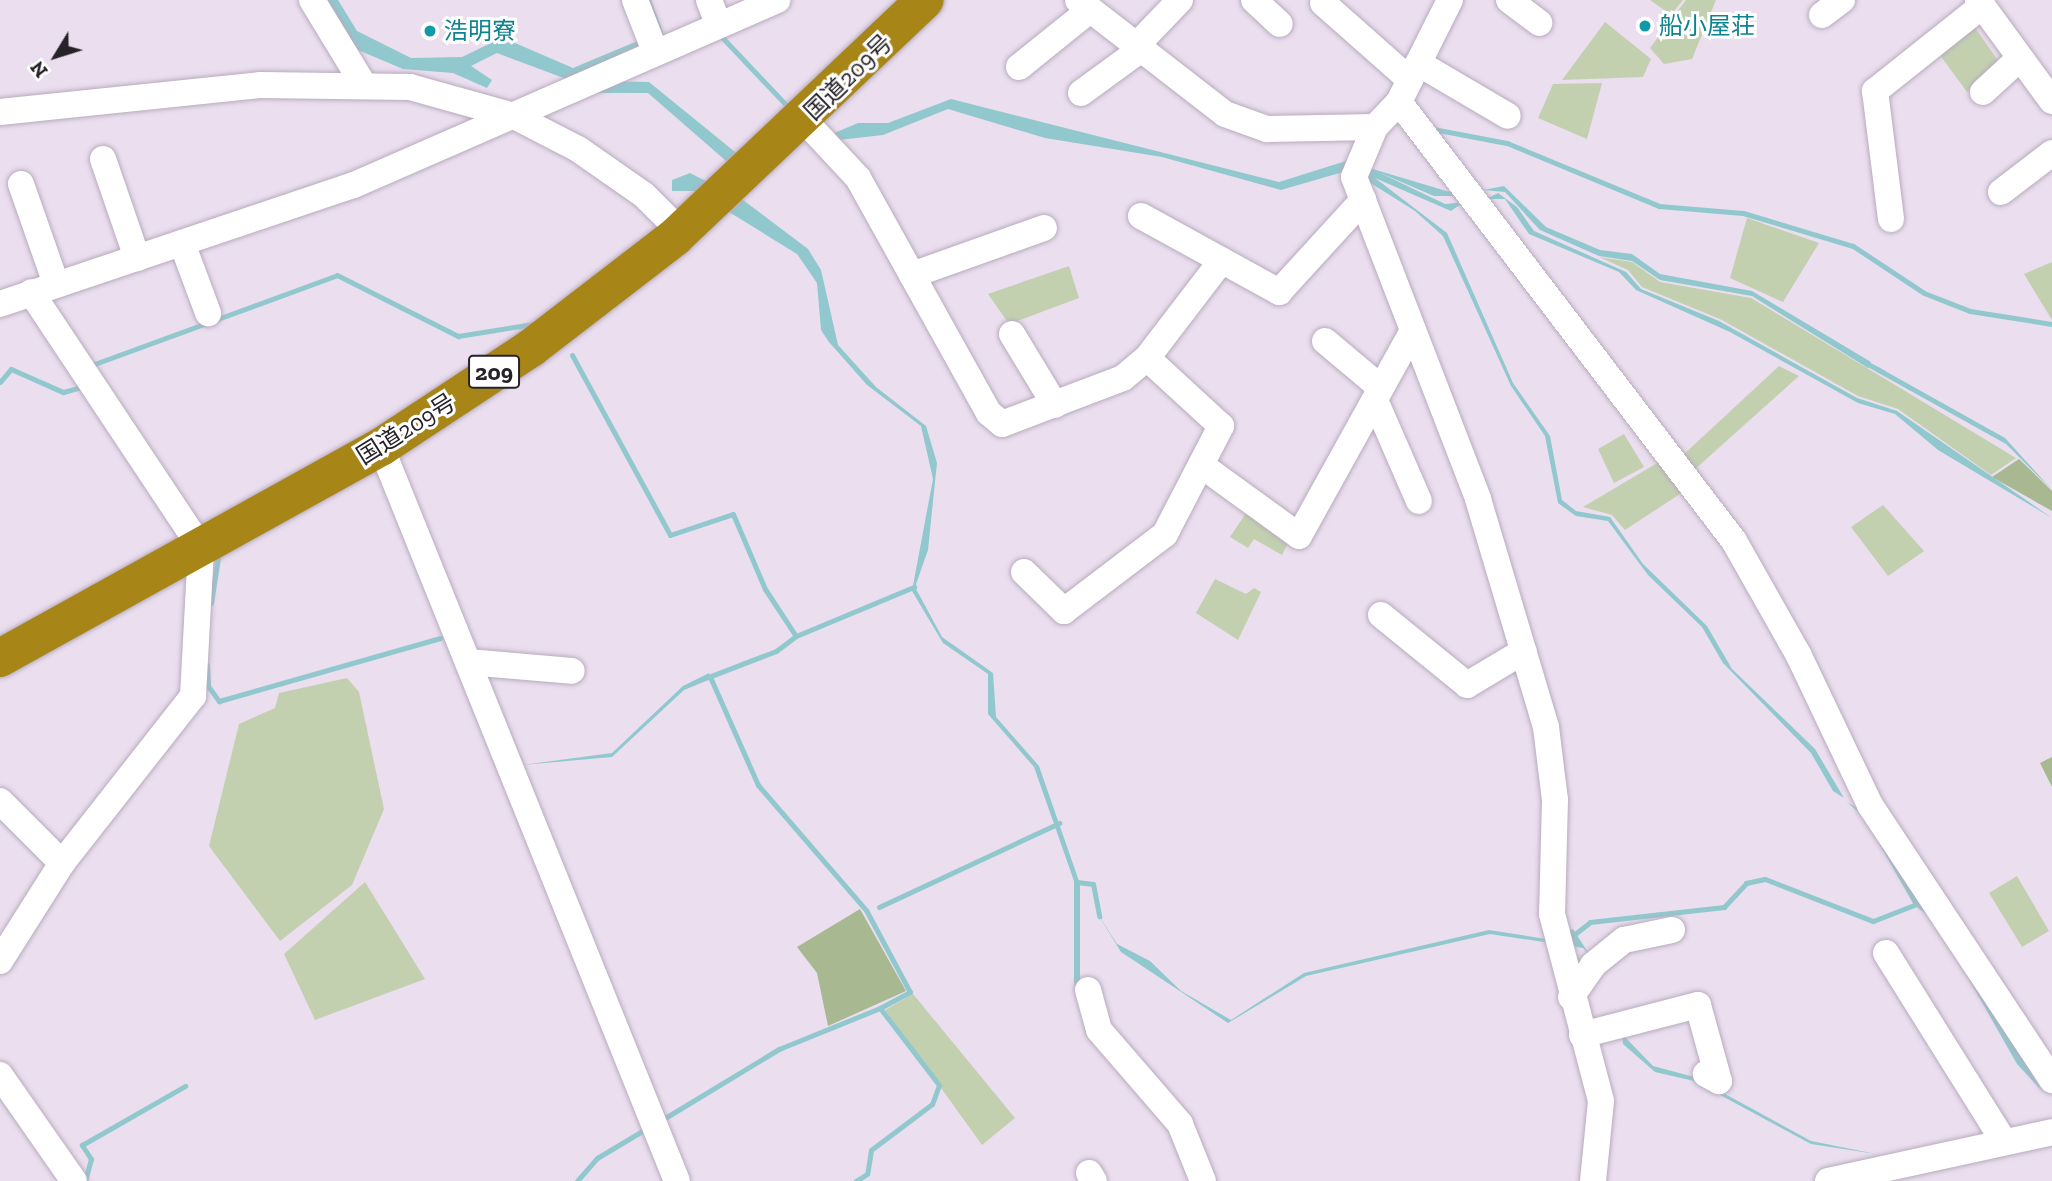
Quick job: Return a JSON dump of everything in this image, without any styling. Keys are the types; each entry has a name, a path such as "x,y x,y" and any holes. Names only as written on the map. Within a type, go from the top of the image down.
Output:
{"highway":[{"name":"国道209号","path":"0,658 381,447 531,348 681,232 804,120 925,0"}],"street":[{"path":"312,0 363,84"},
{"path":"635,0 654,49"},
{"path":"0,304 354,185 514,116 654,49 713,12 777,0"},
{"path":"1081,93 1137,48 1180,0"},
{"path":"1254,0 1280,24"},
{"path":"1450,0 1409,82 1375,127 1354,177 1478,499 1546,727 1555,800 1552,914 1571,997 1601,1101 1593,1181"},
{"path":"1509,0 1539,23"},
{"path":"1891,219 1875,91 1980,3 2052,102"},
{"path":"1323,4 1409,82 1734,541 1799,656 1870,805 2043,1049 2052,1080"},
{"path":"1019,67 1084,5 1225,114 1267,129 1375,127"},
{"path":"1983,92 2020,58"},
{"path":"1409,82 1508,116"},
{"path":"0,112 260,85 363,84 410,87 514,116 622,180 681,232"},
{"path":"804,120 858,178 995,419 1002,424 1123,379 1147,358 1222,260"},
{"path":"2001,192 2052,153"},
{"path":"103,159 137,258"},
{"path":"21,184 56,284"},
{"path":"1140,216 1279,292 1363,200"},
{"path":"912,275 1044,228"},
{"path":"182,243 208,313"},
{"path":"0,961 62,863 192,696 201,548 31,292"},
{"path":"1201,466 1299,536 1413,330"},
{"path":"1012,334 1055,405"},
{"path":"1325,341 1378,394 1419,501"},
{"path":"1024,572 1064,611 1165,534 1221,426 1147,358"},
{"path":"381,447 677,1181"},
{"path":"1381,615 1467,685 1524,651"},
{"path":"468,662 572,671"},
{"path":"0,801 62,863"},
{"path":"1571,997 1593,965 1624,940 1672,930"},
{"path":"1886,953 2004,1142"},
{"path":"1088,990 1099,1030 1180,1124 1203,1181"},
{"path":"1582,1035 1698,1005 1719,1081 1706,1074"},
{"path":"0,1075 74,1181"},
{"path":"1828,1181 2052,1132"}],"shaded area":[{"path":"324,0 338,0 357,31 411,58 462,57 493,42 515,43 573,68 640,40 645,0 651,0 663,32 596,81 649,82 735,152 751,154 733,167 648,93 579,93 569,80 497,53 471,66 492,80 487,88 453,73 403,69 358,50"},
{"path":"1650,0 1683,0 1671,15"},
{"path":"1686,0 1716,0 1692,59 1664,64 1650,48"},
{"path":"1605,22 1651,59 1643,77 1562,80"},
{"path":"1971,22 1999,62 1967,92 1937,51"},
{"path":"1602,83 1587,139 1538,118 1553,84"},
{"path":"951,99 1279,182 1346,161 1463,196 1434,196 1378,172 1445,204 1464,202 1451,211 1375,178 1447,233 1513,383 1550,436 1562,500 1576,511 1610,517 1643,564 1707,626 1732,669 1815,749 1844,798 1833,791 1811,753 1723,663 1702,627 1648,575 1608,521 1576,516 1558,503 1545,436 1511,386 1443,236 1415,211 1350,170 1281,190 1162,157 1045,138 948,109 883,135 839,140 832,134 858,123 888,123"},
{"path":"690,173 743,200 808,249 821,270 838,345 876,387 926,426 937,463 928,550 915,587 942,637 993,673 996,717 1039,766 1080,884 1080,984 1167,1116 1190,1181 1168,1125 1086,1035 1074,982 1074,881 1034,767 988,714 988,674 943,643 912,591 933,479 921,426 867,385 829,342 821,330 817,283 797,254 695,191 672,191 672,180"},
{"path":"1504,186 1546,227 1600,250 1632,254 1660,274 1752,291 1871,362 1868,368 1752,296 1660,280 1632,261 1599,256 1540,230 1505,192 1483,190"},
{"path":"1498,193 1517,207 1534,231 1626,272 1641,289 1719,321 1857,398 1897,411 2052,518 1938,450 1895,414 1858,403 1730,332 1636,290 1619,272 1529,234 1505,199 1486,199"},
{"path":"1747,218 1819,243 1783,302 1730,278"},
{"path":"1599,257 1632,262 1660,282 1751,298 2016,458 1991,475 1898,409 1858,396 1722,320 1642,287 1628,270"},
{"path":"2052,262 2052,320 2024,274"},
{"path":"1069,266 1079,298 1009,324 988,294"},
{"path":"1779,366 1799,376 1693,471 1682,456"},
{"path":"1878,367 2005,438 2052,490 2006,444 1875,371"},
{"path":"1624,434 1644,467 1614,483 1598,449"},
{"path":"1664,459 1686,490 1625,530 1612,515 1583,507"},
{"path":"2019,459 2052,491 2052,511 1992,477"},
{"path":"1883,505 1924,551 1888,576 1851,527"},
{"path":"1250,507 1288,543 1282,555 1254,539 1248,548 1230,537"},
{"path":"1215,579 1246,594 1254,588 1261,592 1238,640 1196,613"},
{"path":"709,673 711,679 684,690 612,757 522,765 612,753 683,686"},
{"path":"347,678 359,692 384,809 352,885 280,941 209,846 239,724 275,708 279,693"},
{"path":"2052,757 2052,787 2040,763"},
{"path":"1847,802 1865,813 1914,893 1940,917 2042,1091 2017,1064 1936,921 1914,905 1864,817"},
{"path":"2017,876 2049,931 2022,947 1989,893"},
{"path":"365,882 425,979 315,1020 284,954"},
{"path":"860,909 906,991 828,1026 817,973 797,947"},
{"path":"1096,911 1117,944 1150,961 1181,991 1231,1020 1304,973 1489,930 1546,939 1573,929 1591,957 1583,948 1490,934 1306,976 1228,1023 1121,952"},
{"path":"913,994 1015,1118 982,1145 885,1010"},
{"path":"1622,1034 1653,1066 1694,1077 1811,1141 1876,1154 1811,1144 1694,1081 1655,1072 1623,1044"}],"waterway":[{"path":"719,34 789,108"},
{"path":"1433,129 1507,143 1659,206 1743,213 1853,246 1924,293 1970,311 2052,324"},
{"path":"89,366 337,275 458,336 533,324"},
{"path":"572,355 670,535 733,514 765,589 796,636 776,651 711,676"},
{"path":"1864,362 1883,372"},
{"path":"0,382 11,369 63,392 78,388 78,381"},
{"path":"211,603 218,558"},
{"path":"796,636 914,587"},
{"path":"207,665 208,686 219,701 440,638"},
{"path":"711,679 758,785 866,910 910,992 880,1008 939,1085 932,1104 871,1150 867,1174 856,1181"},
{"path":"879,907 1059,823"},
{"path":"1571,937 1590,922 1724,907 1746,883 1765,879 1873,921 1914,905"},
{"path":"1077,882 1093,884 1099,916"},
{"path":"660,1121 779,1049 880,1008"},
{"path":"85,1181 91,1159 82,1145 185,1086"},
{"path":"577,1181 597,1158 649,1127"}],"place":[{"name":"船小屋荘","path":"1645,26"},
{"name":"浩明寮","path":"430,31"}]}
